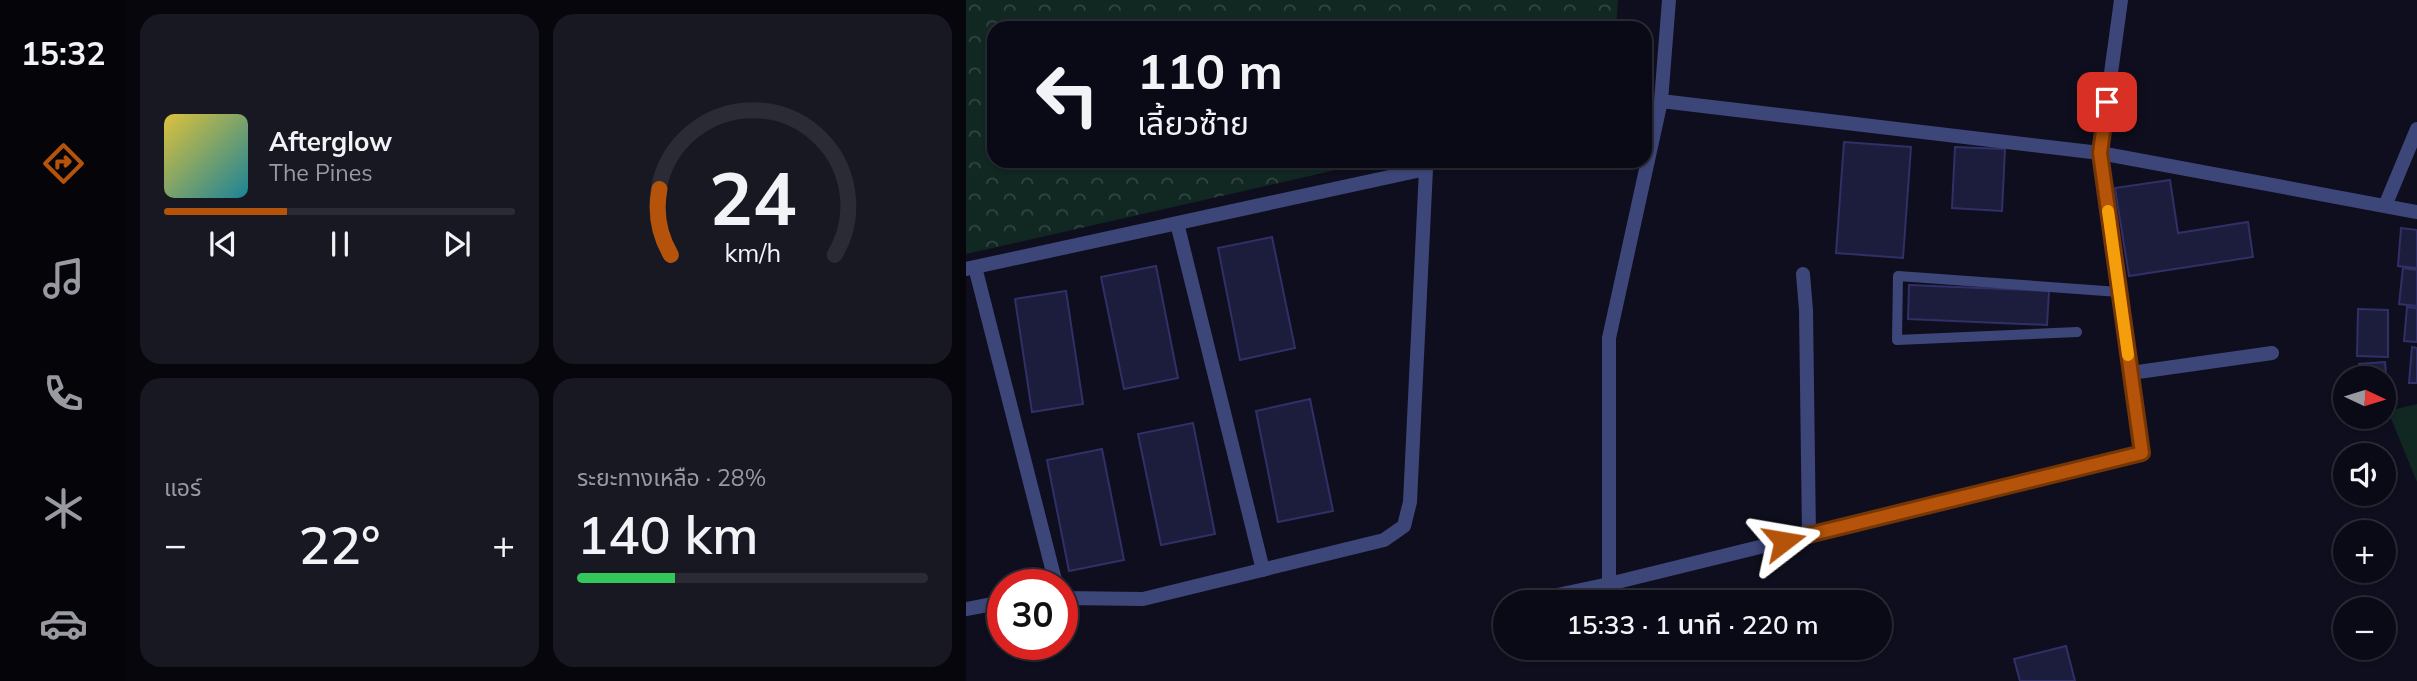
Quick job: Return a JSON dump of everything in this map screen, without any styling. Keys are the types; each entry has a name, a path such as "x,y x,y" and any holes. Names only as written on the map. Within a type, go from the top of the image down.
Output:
{"street":[{"path":"1652,142 1661,101 1669,0"},
{"path":"1581,590 2142,453 2100,153 2122,0"},
{"path":"1661,101 2100,153 2417,212"},
{"path":"2385,206 2417,129"},
{"path":"1609,584 1609,338 1646,168"},
{"path":"1052,569 971,268 1426,169 1410,502 1404,527 1384,540 1143,599 1078,598"},
{"path":"1177,223 1263,570"},
{"path":"1803,274 1809,535"},
{"path":"2131,373 2272,353"},
{"path":"966,609 987,605"}],"lane":[{"path":"2077,332 1897,340 1898,276 2119,292"}],"green space":[{"path":"966,0 1618,0 1616,21 987,21 987,168 1344,168 966,254"},
{"path":"2417,404 2417,482 2395,429 2396,409"}],"building":[{"path":"1844,142 1911,147 1903,258 1836,253"},
{"path":"1955,147 2005,149 2002,211 1952,208"},
{"path":"2170,180 2178,233 2248,222 2253,257 2129,276 2115,188"},
{"path":"2401,228 2417,230 2417,268 2398,266"},
{"path":"1272,237 1295,348 1240,360 1218,248"},
{"path":"1156,266 1178,378 1124,389 1101,277"},
{"path":"2403,268 2417,270 2417,306 2399,304"},
{"path":"1909,285 2049,291 2047,325 1908,319"},
{"path":"1066,291 1083,404 1032,412 1015,299"},
{"path":"2407,307 2417,308 2417,342 2404,341"},
{"path":"2358,309 2388,310 2388,357 2357,356"},
{"path":"2412,347 2417,348 2417,383 2409,383"},
{"path":"2385,362 2385,366 2359,366"},
{"path":"1310,399 1333,511 1278,522 1256,411"},
{"path":"1193,423 1215,534 1161,545 1138,434"},
{"path":"1102,449 1124,560 1069,569 1047,460"},
{"path":"2066,646 2075,681 2020,681 2014,659"}],"slow traffic":[{"path":"2108,211 2128,355"}],"route":[{"path":"1784,541 2142,453 2100,153 2107,102"}]}
